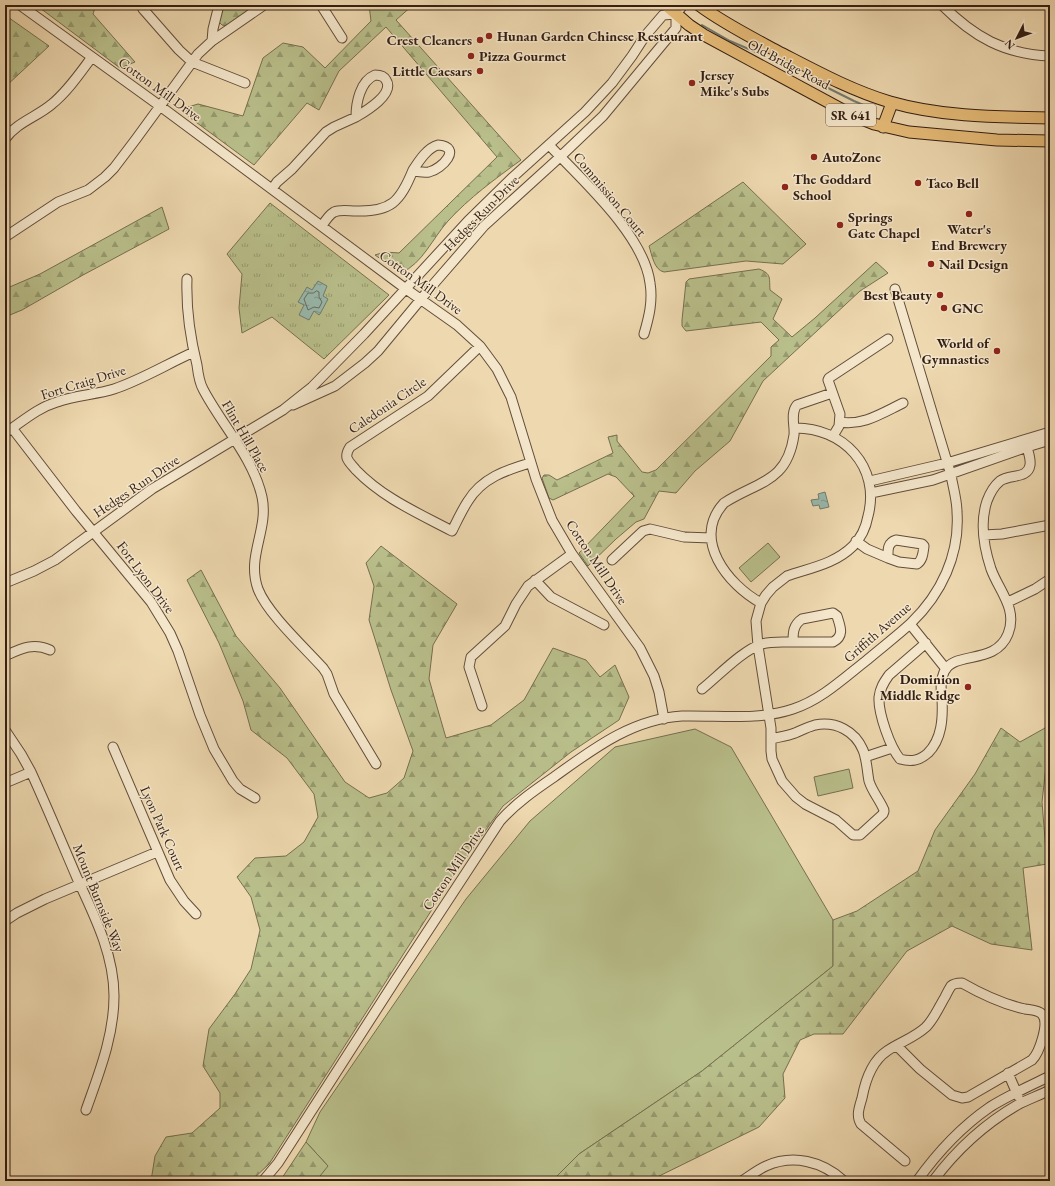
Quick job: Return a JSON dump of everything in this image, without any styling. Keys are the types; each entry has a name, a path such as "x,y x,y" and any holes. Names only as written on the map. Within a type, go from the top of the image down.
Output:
{"main road":[{"name":"Old Bridge Road","path":"666,5 704,35 854,116 884,127 909,132 998,140 1050,142"},
{"name":"Old Bridge Road","path":"699,5 716,17 744,33 834,80 871,96 892,103 932,111 966,115 1050,118"},
{"path":"884,127 892,103"}],"street":[{"name":"Cotton Mill Drive","path":"20,5 160,106 420,300 456,325 480,346 497,369 506,385 511,397 530,463 546,505 558,530 572,554 640,648 654,676 659,692 664,719 642,725 605,741 518,803 500,821 278,1163 263,1181"},
{"path":"141,5 179,50 192,62 246,83"},
{"path":"212,41 213,29 219,5"},
{"path":"5,237 58,202 88,190 105,177 114,168 198,54 212,41 264,5"},
{"path":"322,5 342,38"},
{"name":"Hedges Run Drive","path":"5,583 34,571 55,560 152,489 283,410 335,386 352,374 378,351 463,250 496,214 560,157 602,116 676,28 676,14 683,5"},
{"path":"942,5 958,21 986,40 1017,52 1050,56"},
{"name":"Hedges Run Drive","path":"283,410 322,377 486,203 584,112 612,83 662,15 676,14"},
{"path":"5,139 21,123 42,112 60,97 92,57"},
{"path":"272,189 326,132 334,127 356,117 368,110 387,92 388,85 383,77 379,75 372,76 363,87 357,104 356,117"},
{"name":"Commission Court","path":"549,145 620,222 642,256 650,279 652,297 644,334"},
{"path":"322,226 329,216 339,211 376,211 391,204 403,193 413,170"},
{"path":"452,239 463,250"},
{"name":"Flint Hill Place","path":"187,278 186,299 194,352 202,387 246,460 258,485 263,504 263,525 254,559 254,569 258,590 264,601 277,617 323,668 327,674 334,694 376,764"},
{"name":"Griffith Avenue","path":"664,719 681,716 769,715 794,709 807,703 848,675 910,624 922,611 942,583 954,554 958,528 958,512 947,463 895,289"},
{"path":"833,436 840,426 840,414 828,378 888,339"},
{"name":"Caledonia Circle","path":"480,346 428,396 350,447 347,454 347,459 361,475 378,489 402,505 452,531 467,501 480,487 497,474 508,469 530,463"},
{"name":"Fort Craig Drive","path":"8,431 45,407 70,398 97,394 128,384 194,352"},
{"path":"761,603 744,593 727,576 716,556 711,538 711,530 715,516 724,503 771,478 779,472 784,465 792,445 794,428 793,412 797,405 832,393"},
{"path":"840,422 856,423 864,421 903,403"},
{"path":"771,739 795,733 814,725 829,724 845,729 851,733 857,740 865,757 870,782 884,811 883,814 860,835 853,835 836,820 805,804 788,790 774,764 771,751 769,715 758,646 756,621 761,603 773,587 787,576 826,564 846,552 856,541 867,523 871,507 870,481 858,457 846,445 833,436 818,431 794,428"},
{"name":"Fort Lyon Drive","path":"8,431 151,602 160,615 178,651 200,715 214,748 233,781 240,789 254,798"},
{"path":"870,481 947,463 1050,432"},
{"path":"871,493 922,483 950,475 1050,440"},
{"path":"926,643 890,675 882,686 879,699 892,748 900,759 913,761 919,760 926,755 939,735 942,720 941,681 946,669 956,662 988,654 1000,646 1006,639 1011,625 1011,614 1008,602 996,582 987,556 984,535 985,511 992,490 1001,480 1007,477 1020,476 1027,471 1030,464 1027,447"},
{"path":"984,535 1002,534 1050,525"},
{"path":"612,560 643,532 650,529 684,537 711,538"},
{"path":"856,541 867,549 888,558"},
{"path":"482,706 469,667 471,657 505,626 523,592 528,586 572,554"},
{"path":"1008,602 1035,589 1050,579"},
{"path":"535,580 551,597 604,625"},
{"path":"702,689 741,656 766,643 833,642 837,640 840,637 841,631 837,616 832,613 802,619 795,625 793,642"},
{"path":"910,624 946,669"},
{"path":"5,656 31,646 38,646 50,650"},
{"name":"Mount Burnside Way","path":"5,730 31,772 102,935 112,969 114,994 109,1040 86,1110"},
{"name":"Lyon Park Court","path":"113,747 170,880 184,901 196,914"},
{"path":"865,757 892,748"},
{"path":"5,783 31,772"},
{"path":"5,921 17,913 45,899 157,852"},
{"path":"897,1046 920,1069 952,1095 957,1097 968,1097 1008,1072 1032,1060 1036,1056 1045,1026 1045,1018 1038,1011 993,1000 958,983 951,986 933,1018 921,1032 881,1055 871,1070 858,1116 862,1124 905,1161"},
{"path":"1008,1072 1021,1103"},
{"path":"916,1181 952,1138 989,1108 1050,1076"},
{"path":"933,1181 951,1158 972,1137 1003,1114 1021,1103 1050,1090"},
{"path":"746,1180 757,1171 777,1162 799,1160 828,1168 844,1181"}],"green space":[{"path":"36,5 96,5 93,14 135,62 120,68"},
{"path":"224,5 256,5 227,26 222,25 219,22"},
{"path":"369,5 413,5 396,20 521,160 465,204 442,228 421,257 409,269 401,273 375,255 385,252 399,253 497,157 386,27 339,71 319,110 307,103 254,165 185,114 188,107 198,104 243,116 263,58 283,43 303,47 325,68 371,21"},
{"path":"5,15 49,46 5,87"},
{"path":"743,182 806,244 783,264 746,261 664,272 661,271 654,262 649,246"},
{"path":"270,203 389,295 324,359 272,317 242,333 239,308 242,274 227,254"},
{"path":"162,207 169,229 83,275 22,310 5,317 5,289 40,274"},
{"path":"876,262 888,273 860,291 763,381 730,441 695,471 676,493 659,491 644,519 636,522 588,566 579,553 634,496 616,477 608,474 553,500 549,498 542,478 544,475 549,475 557,480 613,453 608,437 617,435 617,441 642,472 648,473 656,470 771,356 771,347 779,340 761,322 686,331 682,326 682,320 686,282 689,279 759,269 763,271 770,279 770,290 782,299 773,319 792,337"},
{"path":"768,543 780,557 751,582 739,568"},
{"path":"381,546 457,604 433,645 429,679 446,738 491,725 524,700 553,648 586,660 600,677 615,665 629,697 619,720 571,752 503,806 456,872 269,1164 251,1181 151,1181 155,1156 166,1137 192,1133 220,1108 220,1093 203,1066 209,1029 235,994 251,969 260,930 251,897 237,877 255,858 286,856 304,842 318,817 314,794 287,758 251,730 243,701 219,643 187,580 201,570 236,636 280,688 345,782 369,798 387,793 404,778 413,751 391,690 369,620 374,586 366,563"},
{"path":"1050,720 1050,755 1047,757 1042,802 1047,864 1023,868 1032,950 991,944 952,926 907,951 843,1034 814,1034 800,1040 783,1074 785,1098 759,1127 649,1181 552,1181 579,1154 702,1071 833,966 833,920 857,911 918,871 935,830 975,774 1001,728 1020,742 1045,728"},
{"path":"695,729 731,747 833,920 833,966 702,1071 579,1154 552,1181 316,1181 327,1165 306,1142 320,1112 466,899 530,821 615,747"},
{"path":"849,769 853,788 818,796 814,777"},
{"path":"306,1142 328,1166 316,1181 280,1181"}],"water":[{"path":"318,281 327,286 323,296 328,299 320,314 319,315 314,311 309,320 299,315 304,305 298,302 307,287 312,290"},
{"path":"825,492 829,507 820,509 819,505 813,506 811,500 819,499 818,494"}],"waterway":[{"path":"702,25 730,41 758,53"},
{"path":"806,77 868,107"}],"place":[{"name":"Hunan Garden Chinese Restaurant","path":"489,36"},
{"name":"Crest Cleaners","path":"480,40"},
{"name":"Pizza Gourmet","path":"471,56"},
{"name":"Little Caesars","path":"480,71"},
{"name":"Jersey Mike's Subs","path":"692,83"},
{"name":"AutoZone","path":"814,157"},
{"name":"Taco Bell","path":"918,183"},
{"name":"The Goddard School","path":"785,187"},
{"name":"Water's End Brewery","path":"969,214"},
{"name":"Springs Gate Chapel","path":"840,225"},
{"name":"Nail Design","path":"931,264"},
{"name":"Best Beauty","path":"940,295"},
{"name":"GNC","path":"944,308"},
{"name":"World of Gymnastics","path":"997,351"},
{"name":"Dominion Middle Ridge","path":"968,687"}]}
